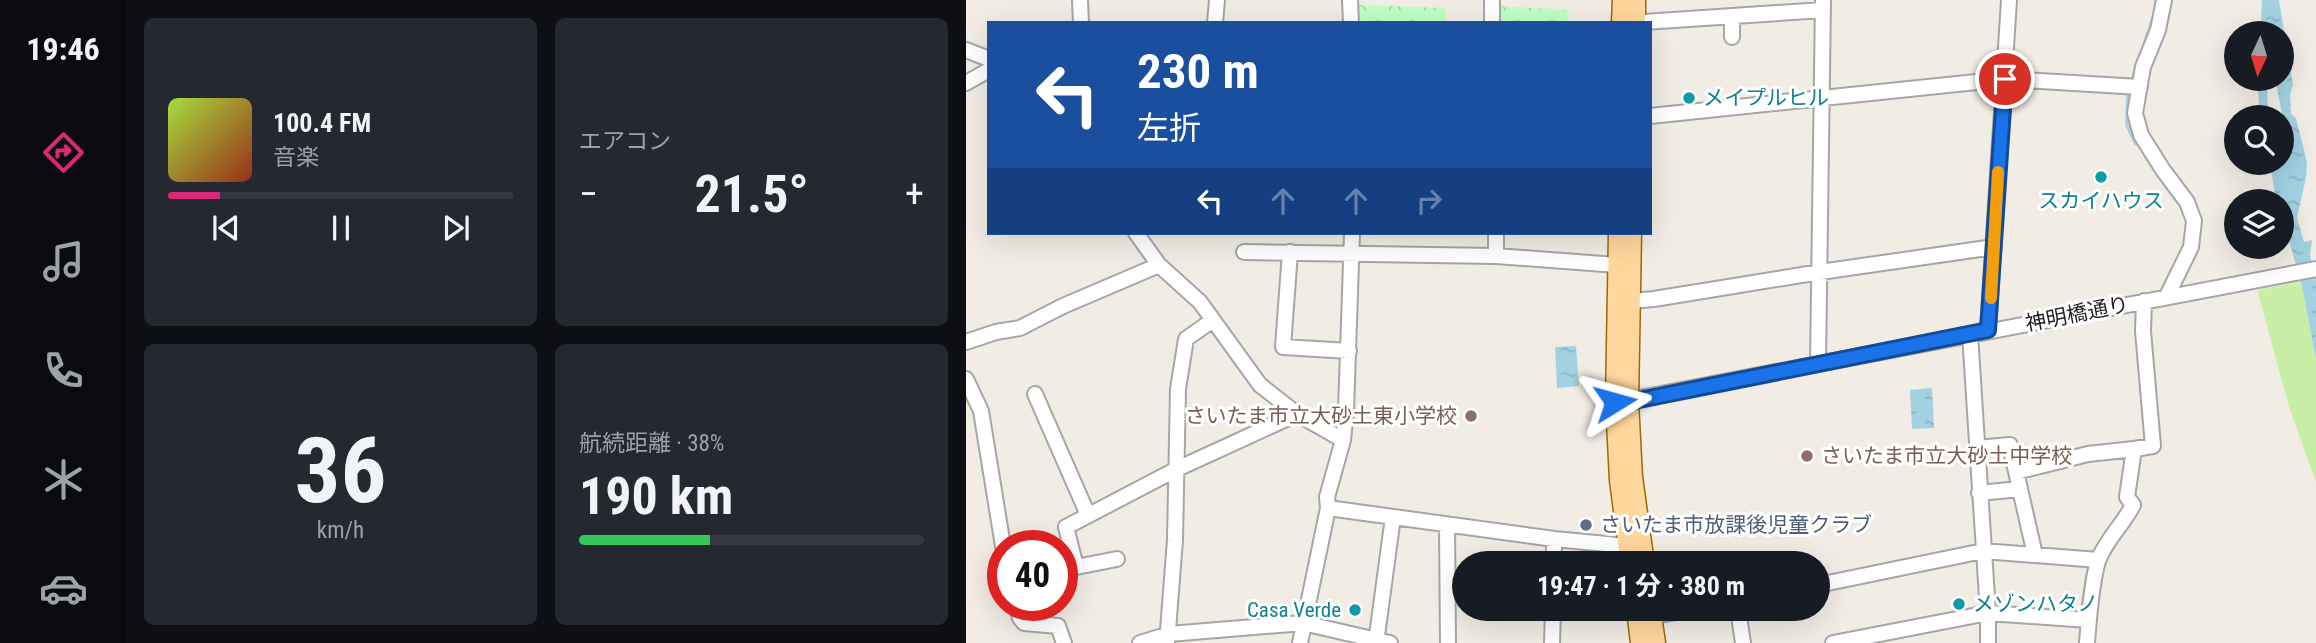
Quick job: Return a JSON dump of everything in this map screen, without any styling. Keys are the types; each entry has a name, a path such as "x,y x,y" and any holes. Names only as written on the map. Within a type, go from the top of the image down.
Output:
{"main road":[{"path":"1621,21 1622,0"},
{"path":"1636,0 1636,21"},
{"path":"1618,235 1622,402 1643,551"},
{"path":"1628,551 1619,480 1622,402 1631,301 1632,235"},
{"path":"1640,643 1644,621"},
{"path":"1649,621 1656,643"}],"street":[{"path":"1080,0 1081,21"},
{"path":"1215,21 1217,0"},
{"path":"1350,0 1351,21"},
{"path":"1492,0 1492,21"},
{"path":"1988,330 2009,0"},
{"path":"2164,0 2158,30 2143,67 2135,113 2141,135 2187,202 2194,221 2191,247 2167,296"},
{"path":"1652,21 1732,16 1823,5 1818,363"},
{"path":"1732,16 1732,37"},
{"path":"966,50 987,58"},
{"path":"966,83 987,72"},
{"path":"1652,116 2005,79 2140,87"},
{"path":"1137,235 1159,265 1199,302 1260,385 1297,414 1343,440"},
{"path":"1300,643 1328,509 1327,497 1343,440 1352,235"},
{"path":"1496,235 1496,256"},
{"path":"1631,301 1994,247"},
{"path":"1244,252 1496,256 1617,265"},
{"path":"1290,252 1283,347 1349,351"},
{"path":"966,342 996,332 1020,328 1063,306 1159,265"},
{"name":"神明橋通り","path":"1622,402 2316,269"},
{"path":"2016,472 2088,454 2153,446 2143,331 2144,301"},
{"path":"1168,639 1177,469 1178,388 1186,339 1213,320"},
{"path":"1970,334 1988,643"},
{"path":"966,379 981,411 1000,530"},
{"path":"1035,394 1088,515"},
{"path":"1117,559 1076,567 1066,527 1177,469 1297,414"},
{"path":"1977,449 2010,445 2035,555"},
{"path":"2087,643 2098,560 2133,505 2127,497 2134,449"},
{"path":"1979,494 2020,489"},
{"path":"1328,509 1554,539 1610,551"},
{"path":"1140,643 1303,623 1381,642 1393,517"},
{"path":"1447,525 1448,643"},
{"path":"1554,539 1554,551"},
{"path":"1830,583 1983,551 2098,560"},
{"path":"1833,643 1988,612 2088,620"},
{"path":"1022,621 1058,626 1064,643"},
{"path":"1552,643 1553,621"},
{"path":"1740,621 1744,643"}],"green space":[{"path":"1356,5 1446,8 1445,21 1355,21"},
{"path":"1495,6 1569,10 1568,21 1495,21"},
{"path":"2301,282 2316,359 2316,483 2289,407 2257,290"}],"water":[{"path":"2262,0 2279,0 2282,21 2261,21"},
{"path":"2258,91 2267,91 2268,105 2259,105"},
{"path":"2277,91 2291,91 2291,105 2280,105"},
{"path":"2294,116 2307,162 2297,218 2304,242 2312,240 2310,255 2316,279 2316,359 2294,258 2294,189 2274,189 2272,175 2294,175"},
{"path":"1576,346 1579,386 1557,388 1555,347"},
{"path":"1932,388 1934,428 1912,429 1910,390"}],"waterway":[{"path":"2141,54 2153,18"},
{"path":"2132,81 2136,67"},
{"path":"2128,92 2127,125 2136,144"},
{"path":"2146,157 2153,167"},
{"path":"2165,185 2184,210"}],"slow traffic":[{"path":"1991,298 1998,172"}],"place":[{"name":"メイプルヒル","path":"1689,98"},
{"name":"スカイハウス","path":"2101,177"},
{"name":"さいたま市立大砂土東小学校","path":"1471,416"},
{"name":"さいたま市立大砂土中学校","path":"1807,456"},
{"name":"さいたま市放課後児童クラブ","path":"1586,525"},
{"name":"メゾンハタノ","path":"1959,604"},
{"name":"Casa Verde","path":"1355,610"}],"route":[{"path":"1615,402 1629,402 1988,330 2005,79"}]}
